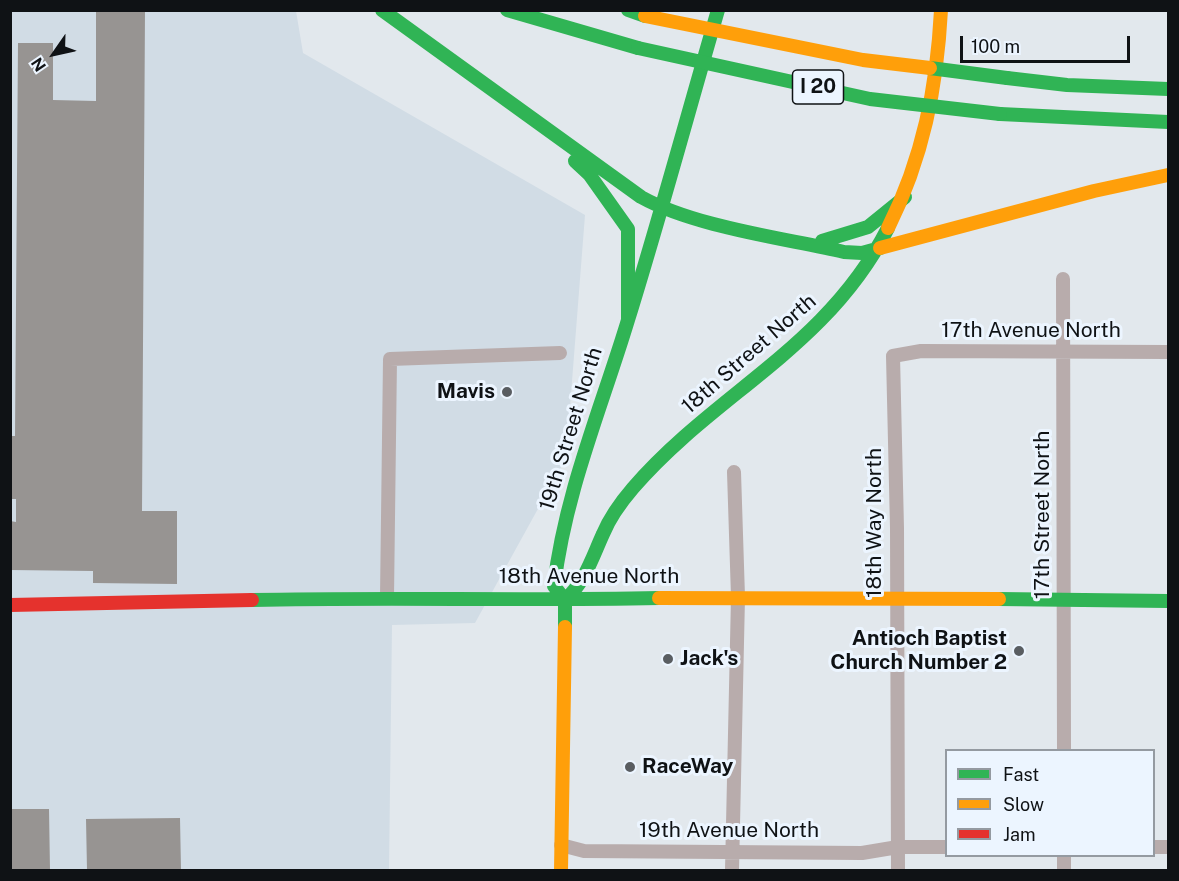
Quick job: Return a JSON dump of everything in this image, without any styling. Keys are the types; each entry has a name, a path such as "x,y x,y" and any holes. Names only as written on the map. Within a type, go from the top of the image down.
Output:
{"main road":[{"path":"382,10 641,197 659,207 685,216 813,243 844,252 862,253 1094,191 1168,175"},
{"name":"I 20","path":"507,10 638,48 870,99 1000,114 1168,122"},
{"name":"I 20","path":"628,10 645,16 863,60 1067,84 1168,89"},
{"name":"19th Street North","path":"561,870 565,600 554,586 565,518 628,319 718,10"},
{"name":"18th Street North","path":"565,600 578,591 607,525 631,490 677,443 787,354 832,312 868,266 905,197 937,85 941,10"},
{"path":"500,93 589,174 627,229 628,319"},
{"path":"813,243 853,235 875,225 905,197"},
{"name":"18th Avenue North","path":"10,605 387,597 565,600 738,597 1168,601"}],"street":[{"name":"17th Street North","path":"1063,279 1064,749"},
{"name":"17th Avenue North","path":"893,356 921,351 1168,352"},
{"path":"387,597 390,359 560,353"},
{"name":"18th Way North","path":"893,356 898,870"},
{"path":"732,870 738,597 734,472"},
{"name":"19th Avenue North","path":"561,845 584,851 732,854 873,852 898,847 945,847"}],"shaded area":[{"path":"11,11 296,11 303,53 585,215 566,458 475,623 392,625 389,870 11,870"}],"building":[{"path":"96,10 145,10 142,511 177,511 177,584 93,583 93,571 10,570 10,521 16,522 16,499 10,499 10,436 15,436 18,43 53,43 53,100 96,101"},
{"path":"10,809 49,809 50,870 10,870"},
{"path":"180,818 181,870 87,870 86,819"}],"traffic: fast":[{"path":"382,10 641,197 687,216 740,231 844,252 862,253 880,248"},
{"path":"507,10 638,48"},
{"path":"628,10 645,16"},
{"path":"565,627 565,600 554,586 566,518 640,281 718,10"},
{"path":"638,48 870,99 1000,114"},
{"path":"930,68 1007,78"},
{"path":"1007,78 1067,85 1168,89"},
{"path":"1000,114 1168,122"},
{"path":"575,161 589,174 628,229 628,319"},
{"path":"822,241 868,227 905,197"},
{"path":"565,600 583,578 609,522 633,488 665,454 769,367 834,306 863,270 888,228"},
{"path":"252,600 659,598"},
{"path":"999,599 1168,601"}],"traffic: slow":[{"path":"888,228 910,175 926,122 936,67 941,10"},
{"path":"645,16 863,60 930,68"},
{"path":"880,248 1094,191 1168,175"},
{"path":"659,598 999,599"},
{"path":"561,870 565,627"}],"traffic: jam":[{"path":"10,605 252,600"}],"place":[{"name":"Mavis","path":"507,392"},
{"name":"Antioch Baptist Church Number 2","path":"1019,651"},
{"name":"Jack's","path":"668,659"},
{"name":"RaceWay","path":"630,767"}]}
